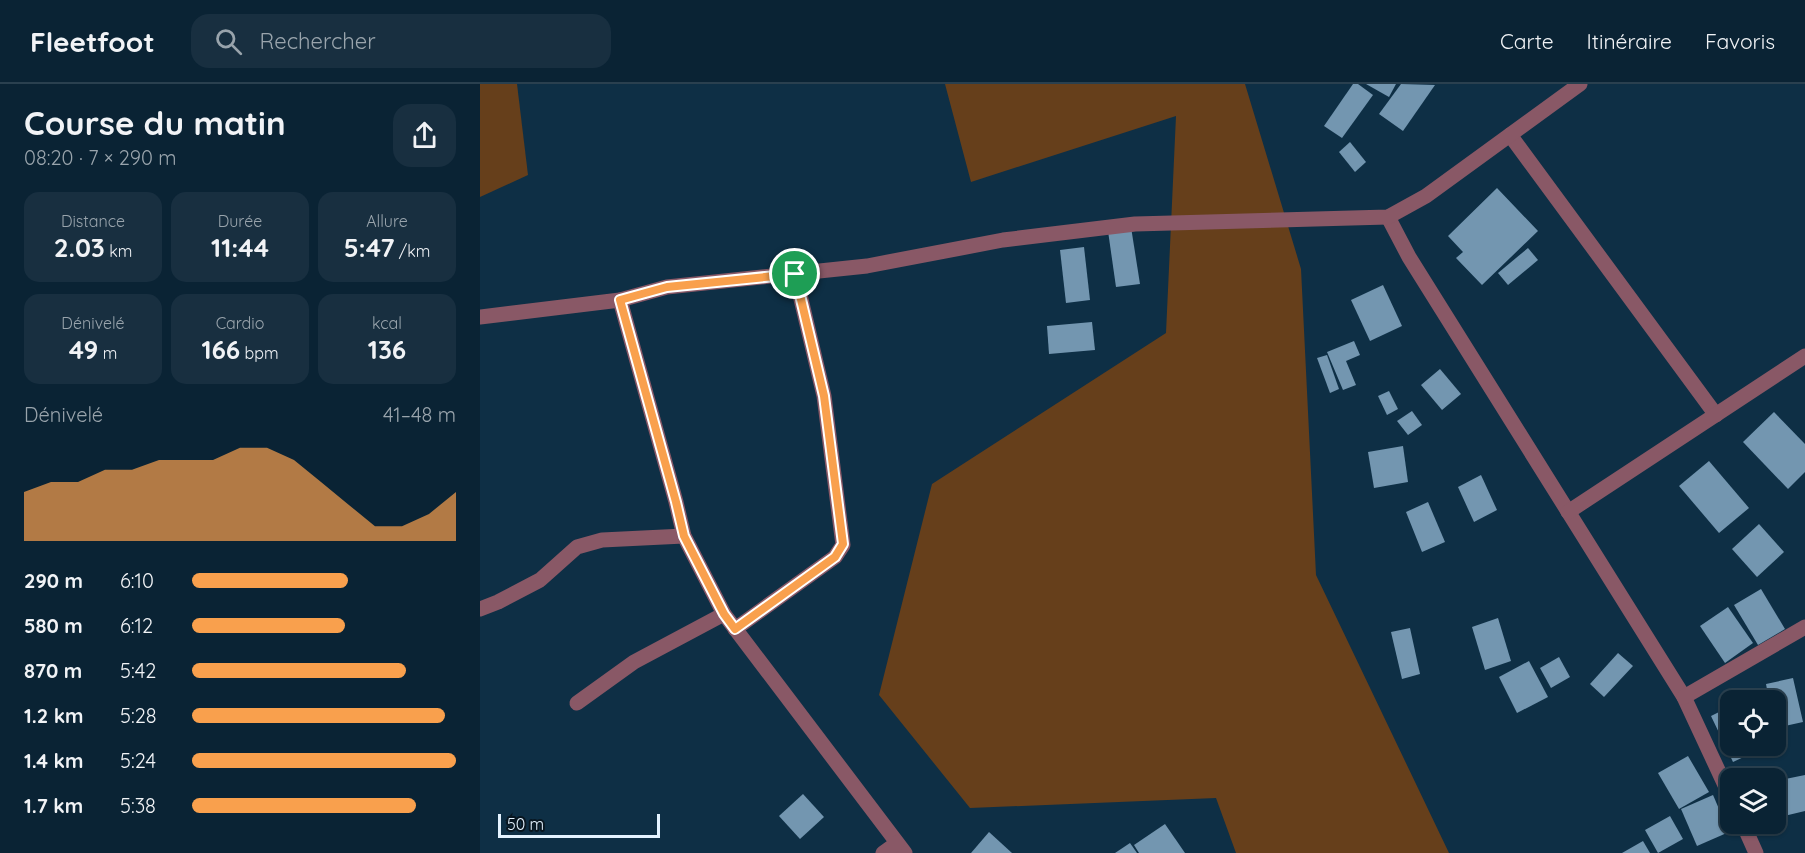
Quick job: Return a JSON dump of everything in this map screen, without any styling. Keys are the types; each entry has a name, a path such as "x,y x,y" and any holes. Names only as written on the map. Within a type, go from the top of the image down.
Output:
{"street":[{"path":"480,318 620,300 667,287 867,266 1003,240 1136,224 1388,217 1425,196 1580,84"},
{"path":"1510,135 1716,415"},
{"path":"1388,217 1409,257 1684,697 1720,774"},
{"path":"735,629 835,557 843,544 824,396 795,274"},
{"path":"620,300 684,536 724,614 901,848 883,853"},
{"path":"1568,512 1805,356"},
{"path":"480,609 540,580 577,547 602,540 684,536"},
{"path":"577,703 633,662 724,614"},
{"path":"1684,697 1805,627"},
{"path":"1747,834 1756,853"}],"shaded area":[{"path":"480,84 517,84 528,175 480,197"},
{"path":"945,84 1245,84 1301,269 1316,575 1449,853 1236,853 1216,798 970,808 879,695 932,484 1166,333 1176,116 971,182"}],"building":[{"path":"1353,84 1358,84 1373,95 1342,138 1324,126"},
{"path":"1366,84 1396,84 1389,97"},
{"path":"1401,84 1435,85 1403,131 1379,114"},
{"path":"1350,142 1366,162 1355,172 1339,152"},
{"path":"1497,188 1538,231 1482,285 1456,258 1463,252 1448,236"},
{"path":"1131,227 1140,284 1116,287 1108,231"},
{"path":"1084,247 1090,300 1066,303 1060,250"},
{"path":"1528,248 1538,260 1508,285 1498,273"},
{"path":"1383,285 1402,326 1370,341 1351,300"},
{"path":"1092,322 1095,350 1049,354 1047,326"},
{"path":"1354,341 1360,355 1346,361 1356,385 1343,390 1327,352"},
{"path":"1327,355 1339,389 1330,393 1317,358"},
{"path":"1440,369 1461,394 1442,410 1421,385"},
{"path":"1389,391 1398,409 1387,415 1378,396"},
{"path":"1412,411 1422,425 1408,435 1397,421"},
{"path":"1774,412 1805,444 1805,472 1788,489 1743,442"},
{"path":"1403,446 1408,482 1374,488 1368,452"},
{"path":"1709,461 1749,508 1719,533 1679,486"},
{"path":"1481,475 1497,510 1474,522 1458,487"},
{"path":"1428,502 1445,542 1422,552 1406,512"},
{"path":"1759,524 1784,552 1757,577 1732,549"},
{"path":"1761,589 1785,629 1758,645 1734,605"},
{"path":"1728,607 1753,643 1725,663 1700,626"},
{"path":"1498,618 1511,661 1485,670 1472,627"},
{"path":"1410,628 1420,674 1402,679 1391,632"},
{"path":"1618,653 1633,666 1604,697 1590,684"},
{"path":"1559,657 1570,677 1551,688 1540,668"},
{"path":"1529,661 1548,697 1517,713 1499,677"},
{"path":"1793,678 1803,722 1786,726 1786,690 1767,690 1766,684"},
{"path":"1720,712 1720,735 1711,716"},
{"path":"1688,756 1709,792 1679,809 1658,773"},
{"path":"1730,756 1746,756 1733,762"},
{"path":"1805,775 1805,811 1786,816 1786,779"},
{"path":"803,794 824,817 800,839 779,816"},
{"path":"1713,795 1720,811 1720,834 1724,834 1697,846 1681,809"},
{"path":"1670,816 1683,839 1658,853 1645,830"},
{"path":"1165,824 1185,853 1139,853 1134,845"},
{"path":"989,832 1012,853 971,853"},
{"path":"1643,841 1650,853 1622,853"},
{"path":"1130,843 1137,853 1115,853"}],"route":[{"path":"795,274 824,396 843,544 835,557 735,629 724,614 684,536 620,300 667,287 795,274"}]}
